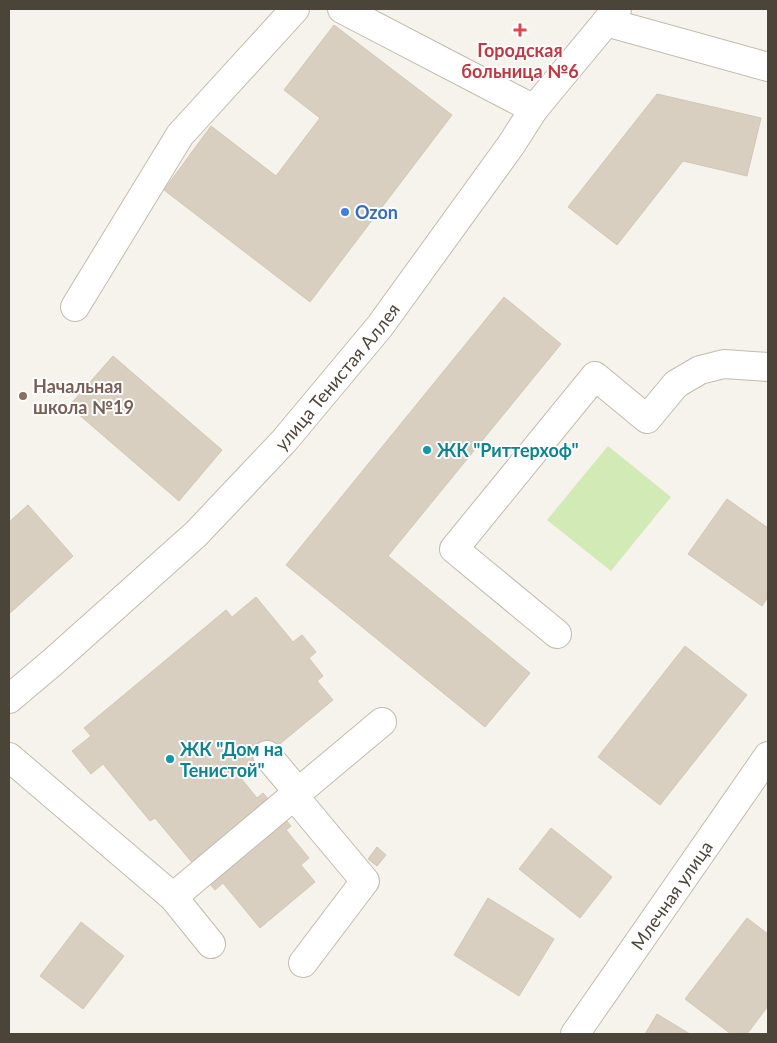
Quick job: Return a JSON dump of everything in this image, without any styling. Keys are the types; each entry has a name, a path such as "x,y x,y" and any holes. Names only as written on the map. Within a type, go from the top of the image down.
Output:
{"street":[{"path":"75,307 180,135 296,9"},
{"path":"342,9 534,109"},
{"path":"612,16 768,67"},
{"name":"улица Тенистая Аллея","path":"9,699 196,534 284,440 380,326 511,145 534,109 612,16"},
{"path":"557,634 454,550 595,376 647,419 676,384 700,370 724,364 768,367"},
{"path":"173,897 382,722"},
{"path":"267,755 365,881 303,963"},
{"path":"9,756 173,897 211,944"},
{"name":"Млечная улица","path":"575,1034 768,756"}],"green space":[{"path":"608,446 671,497 611,571 547,520"}],"building":[{"path":"334,25 452,115 310,302 164,190 211,126 276,176 320,118 284,90"},
{"path":"657,94 761,118 747,176 683,161 617,245 568,207"},
{"name":"ЖК \"Риттерхоф\"","path":"504,297 561,344 388,556 530,673 485,727 286,565"},
{"path":"113,356 222,450 179,501 69,406"},
{"path":"727,499 768,528 768,597 762,606 688,554"},
{"path":"28,505 73,556 9,614 9,522"},
{"name":"ЖК \"Дом на Тенистой\"","path":"256,597 293,642 302,635 316,652 309,658 323,676 317,681 333,700 240,777 257,798 263,793 291,826 286,830 309,858 301,865 315,882 260,928 223,883 215,890 155,818 150,821 103,764 91,774 72,751 91,736 84,728 226,610 232,617"},
{"path":"685,646 747,695 660,805 598,757"},
{"path":"551,828 612,877 580,918 519,869"},
{"path":"377,847 386,855 377,866 368,859"},
{"path":"488,898 554,939 519,996 454,955"},
{"path":"747,918 768,934 768,1006 747,1034 731,1034 685,999"},
{"path":"81,922 124,956 83,1009 40,976"},
{"path":"657,1014 690,1034 645,1034"}],"place":[{"name":"Городская больница №6","path":"520,30"},
{"name":"Ozon","path":"345,212"},
{"name":"Начальная школа №19","path":"23,396"},
{"name":"ЖК \"Риттерхоф\"","path":"427,450"},
{"name":"ЖК \"Дом на Тенистой\"","path":"170,759"}]}
